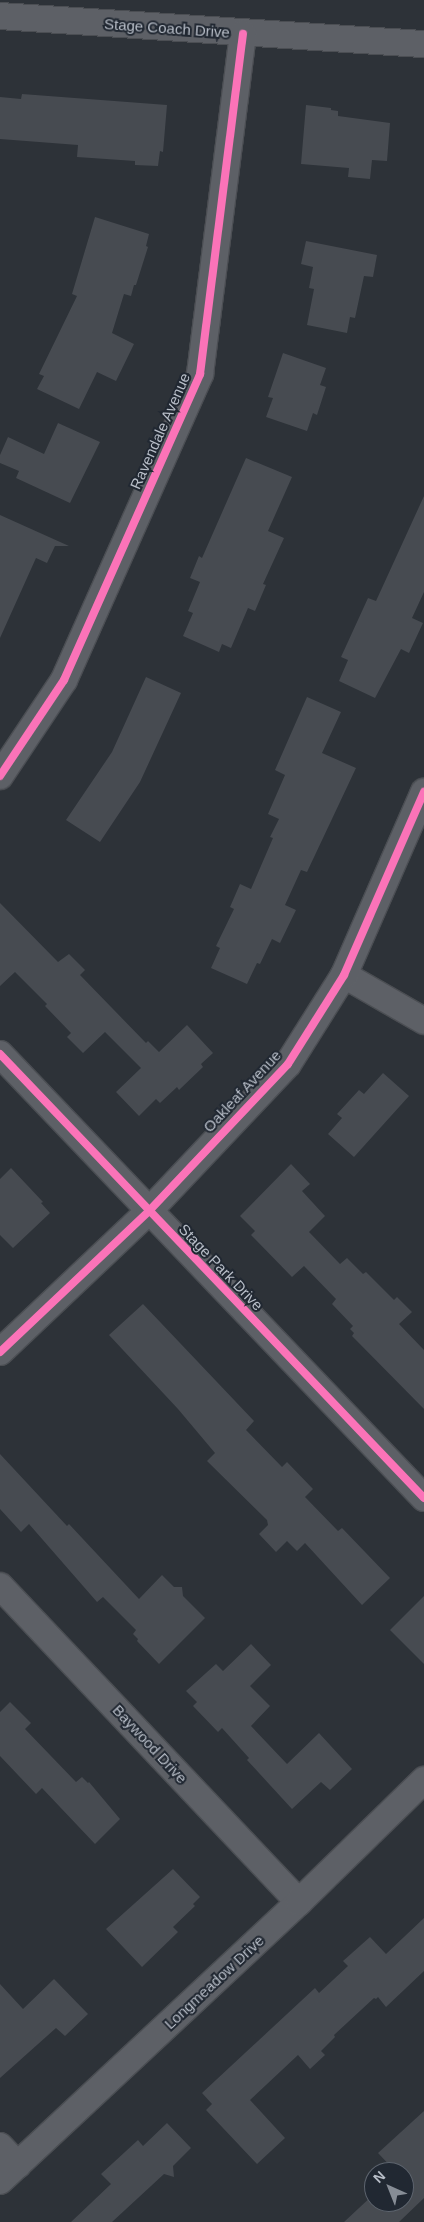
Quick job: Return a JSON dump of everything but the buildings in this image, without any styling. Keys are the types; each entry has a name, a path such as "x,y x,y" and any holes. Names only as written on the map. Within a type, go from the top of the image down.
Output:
{"street":[{"name":"Stage Coach Drive","path":"0,16 243,34 424,44"},
{"name":"Ravendale Avenue","path":"0,776 64,680 200,374 243,34"},
{"name":"Oakleaf Avenue","path":"0,1352 149,1211 288,1064 344,975 424,792"},
{"path":"344,975 424,1021"},
{"name":"Stage Park Drive","path":"0,1054 424,1498"},
{"name":"Baywood Drive","path":"0,1586 299,1902"},
{"name":"Longmeadow Drive","path":"9,2173 299,1902 424,1780"},
{"path":"0,2146 9,2173"}],"cycle path":[{"path":"0,776 64,680 200,374 243,34"},
{"path":"0,1352 149,1211 288,1064 344,975 424,792"},
{"path":"0,1054 424,1498"}]}
